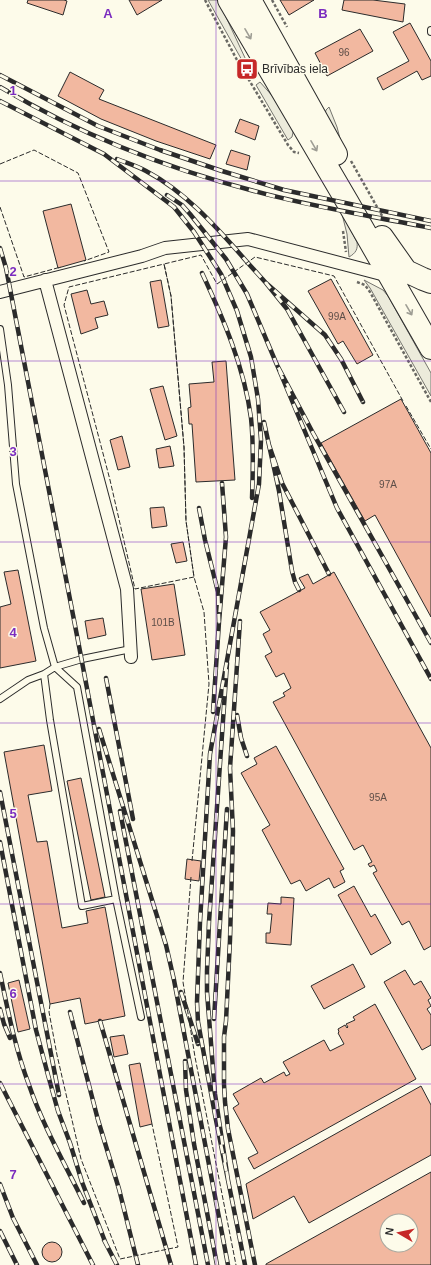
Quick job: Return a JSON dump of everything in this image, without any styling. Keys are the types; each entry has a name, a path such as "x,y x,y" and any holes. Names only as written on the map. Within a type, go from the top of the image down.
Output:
{"highway":[{"path":"229,0 348,203 407,285 431,295"},
{"path":"250,0 386,244 431,348"},
{"path":"398,273 431,282"}],"street":[{"path":"0,292 142,256 165,248 248,239 348,266 398,273"},
{"path":"45,280 128,588 131,653"}],"lane":[{"path":"0,329 8,386 16,484 44,628 55,667 76,686 140,1017"},
{"path":"0,699 28,680 44,674 55,667 82,659 131,653"},
{"path":"44,674 50,720 82,906 116,899"}],"path":[{"path":"205,0 237,60 288,145 294,152 302,153"},
{"path":"342,228 348,266 355,281 365,285 370,292 431,402"}],"shaded area":[{"path":"208,0 218,0 246,60 243,62"},
{"path":"260,82 282,107 294,128 292,137 288,140 256,85"},
{"path":"329,107 337,127 344,154 325,114"},
{"path":"342,214 357,242 356,251 349,257 347,234"},
{"path":"364,280 383,290 388,296 431,373 431,396 370,288"}],"building":[{"path":"28,0 67,1 63,15 27,3"},
{"path":"129,0 162,0 137,15"},
{"path":"280,0 314,0 289,15"},
{"path":"344,0 373,0 405,4 403,22 342,10"},
{"path":"410,23 431,61 431,76 422,80 417,71 383,90 377,78 409,61 393,32"},
{"path":"360,29 373,51 327,76 315,53"},
{"path":"70,72 104,90 99,99 216,145 210,159 156,141 101,119 58,96"},
{"path":"240,119 259,126 255,140 235,132"},
{"path":"231,150 250,156 247,170 226,164"},
{"path":"71,204 86,260 58,268 43,211"},
{"path":"331,279 373,355 357,364 343,341 338,344 308,291"},
{"path":"161,280 169,326 158,328 150,282"},
{"path":"87,290 91,304 104,301 108,315 95,318 98,328 81,334 71,294"},
{"path":"226,361 235,480 196,482 192,424 189,424 188,408 191,407 189,384 214,382 212,362"},
{"path":"163,386 177,436 165,440 150,389"},
{"path":"401,399 431,453 431,617 375,515 365,521 321,443"},
{"path":"122,436 130,467 118,470 110,440"},
{"path":"170,446 174,466 159,468 156,449"},
{"path":"164,507 167,526 152,528 150,508"},
{"path":"183,542 187,561 176,563 171,544"},
{"path":"18,570 36,661 0,668 0,607 11,604 4,572"},
{"path":"334,572 431,748 431,946 424,950 409,921 402,925 373,873 377,871 374,865 370,867 368,864 372,862 363,845 354,850 273,702 285,696 283,693 291,688 284,673 276,677 265,656 272,652 263,634 270,630 260,612 305,588 299,578 308,574 313,584"},
{"path":"174,584 185,655 152,660 141,589"},
{"path":"103,618 106,635 88,639 85,621"},
{"path":"44,745 52,791 28,795 37,842 47,841 62,928 88,923 86,911 105,907 125,1016 85,1024 80,998 50,1004 4,752"},
{"path":"276,746 344,869 340,871 345,882 334,888 329,878 306,891 300,880 291,884 262,830 270,825 241,773 257,764 254,758"},
{"path":"81,778 105,897 91,900 67,781"},
{"path":"187,859 201,861 199,881 185,879"},
{"path":"354,886 371,917 375,914 391,943 371,955 338,895"},
{"path":"281,897 294,898 291,945 266,943 266,933 270,933 272,914 267,914 268,903 281,904"},
{"path":"353,964 365,987 324,1009 311,986"},
{"path":"405,970 414,985 421,981 431,998 428,1000 431,1006 427,1009 431,1015 431,1045 422,1050 384,982"},
{"path":"19,980 30,1029 18,1032 8,983"},
{"path":"375,1004 416,1079 254,1169 248,1158 258,1153 233,1108 239,1104 233,1094 261,1078 264,1083 284,1072 286,1076 290,1074 283,1062 324,1040 330,1051 344,1044 338,1033 338,1029 345,1025 347,1028 348,1027 346,1024 355,1020 353,1017"},
{"path":"124,1035 128,1054 114,1057 110,1037"},
{"path":"140,1063 152,1124 140,1127 129,1065"},
{"path":"421,1086 431,1105 431,1155 309,1223 294,1196 253,1219 246,1184"},
{"path":"431,1172 431,1265 266,1264"},
{"path":"52,1242 59,1245 62,1252 59,1259 52,1262 45,1259 42,1252 45,1245"}],"railway":[{"path":"0,75 98,126 160,150 284,190 431,221"},
{"path":"0,87 60,120 123,148 188,172 298,202 431,228"},
{"path":"0,101 104,154 174,207 194,232 221,274 237,311 251,357 258,399 261,440 259,484 210,754 197,1002 198,1022 228,1180 215,1094 207,992 209,922 227,663"},
{"path":"117,159 146,171 164,182 196,207 266,283"},
{"path":"167,195 182,205 226,259 247,294 277,365"},
{"path":"0,248 6,268 79,646 196,1265"},
{"path":"202,273 232,344 248,399 253,438 252,498"},
{"path":"344,412 287,309 266,283 325,335 341,359 363,402"},
{"path":"431,643 313,433 277,365 337,508 431,679"},
{"path":"264,422 269,445"},
{"path":"299,590 292,571 279,491 269,445 282,483 329,574"},
{"path":"199,508 205,540 218,592 219,622 226,537 222,483"},
{"path":"240,621 230,768 233,831 230,940 224,1037 224,1084 228,1129 255,1265"},
{"path":"213,712 219,622"},
{"path":"106,678 133,819"},
{"path":"237,715 241,738 247,756"},
{"path":"99,729 166,945 228,1265"},
{"path":"0,792 59,1095"},
{"path":"214,1019 227,809"},
{"path":"120,811 208,1265"},
{"path":"0,842 36,1030 58,1111 82,1182 106,1244"},
{"path":"0,973 16,1043 29,1085 48,1130 84,1203"},
{"path":"181,992 198,1044"},
{"path":"0,1009 10,1038"},
{"path":"70,1012 98,1120 119,1189 138,1265"},
{"path":"100,1021 171,1265"},
{"path":"185,1061 186,1090 194,1144 217,1265"},
{"path":"0,1083 93,1265"},
{"path":"228,1180 245,1265"},
{"path":"0,1184 13,1218 37,1265"},
{"path":"0,1231 17,1265"},
{"path":"104,1240 117,1265"}],"fence":[{"path":"0,164 34,150 78,173 109,252 84,261"},
{"path":"0,207 24,277 61,267"},
{"path":"192,861 209,684 204,612 194,577 186,521 184,447 171,296 164,264 201,255 217,284 255,257 334,276 403,401"},
{"path":"164,264 171,296 184,447 186,521 194,577 135,589 110,480 64,305 69,287 164,264"},
{"path":"406,406 431,449"},
{"path":"191,877 183,982 195,1057 236,1265"},
{"path":"50,1004 49,1012 57,1055 81,1159 120,1259 178,1247 152,1124"}],"place":[{"name":"Brīvības iela","path":"247,69"}]}
